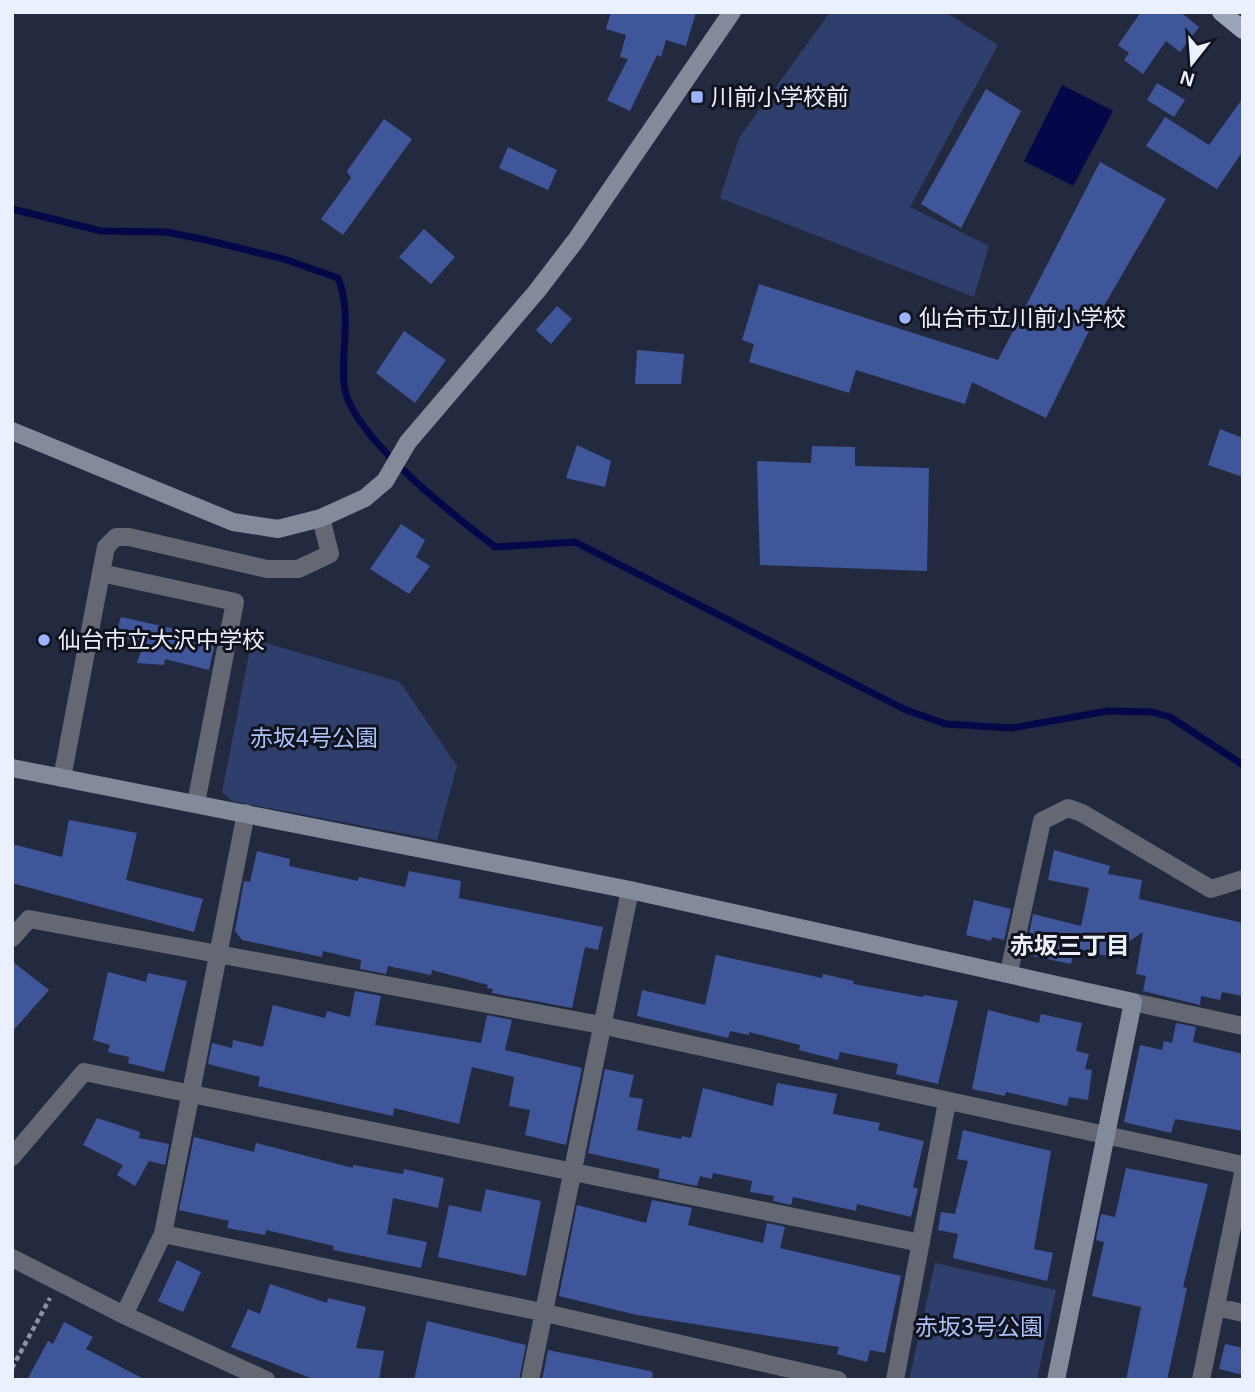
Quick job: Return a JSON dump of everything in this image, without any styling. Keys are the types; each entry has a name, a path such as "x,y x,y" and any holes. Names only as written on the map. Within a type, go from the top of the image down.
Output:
{"main road":[{"path":"1221,12 1243,30"}],"street":[{"path":"12,431 233,522 278,530 321,518 365,498 385,481 408,442 560,260 732,12"},
{"path":"62,778 106,547 116,537 129,537 267,569 299,569 330,554 321,518"},
{"path":"101,573 234,602 196,803"},
{"path":"12,768 630,890 1243,1026"},
{"path":"1009,972 1042,821 1068,808 1082,813 1212,889 1243,879"},
{"path":"124,1315 163,1234 246,813"},
{"path":"530,1380 630,890"},
{"path":"12,938 29,919 218,953 601,1025 947,1102 1107,1133 1243,1165"},
{"path":"1056,1380 1133,1002"},
{"path":"12,1157 84,1072 921,1243"},
{"path":"895,1380 947,1102"},
{"path":"1201,1380 1243,1173"},
{"path":"163,1234 544,1313 838,1380"},
{"path":"12,1258 124,1315 266,1380"},
{"path":"1216,1307 1243,1313"}],"path":[{"path":"12,1367 59,1282"}],"green space":[{"path":"830,12 945,12 998,45 910,207 989,246 974,297 720,198 739,138"},
{"name":"赤坂4号公園","path":"262,642 400,682 457,766 437,840 232,801 222,792 249,654"},
{"name":"赤坂3号公園","path":"935,1263 1056,1290 1037,1380 909,1380"}],"shaded area":[{"path":"1062,85 1113,111 1073,186 1024,161"}],"building":[{"path":"611,12 696,12 686,46 666,40 661,57 657,55 630,111 607,100 628,59 620,57 626,35 606,29"},
{"path":"1141,12 1180,12 1199,27 1180,52 1166,41 1143,74 1124,60 1129,53 1118,45"},
{"path":"1157,83 1185,100 1174,117 1147,100"},
{"path":"986,89 1021,111 961,228 921,204"},
{"path":"1243,98 1243,151 1217,189 1146,146 1165,117 1209,145"},
{"path":"384,119 412,139 343,235 321,219 351,178 347,171"},
{"path":"508,147 557,170 548,190 499,168"},
{"path":"1100,162 1166,199 1087,335 1046,418 972,382 965,404 856,370 849,393 749,362 754,344 742,340 759,284 998,360"},
{"path":"424,229 455,257 431,284 399,257"},
{"path":"557,306 572,319 551,344 536,330"},
{"path":"404,331 446,360 415,403 376,373"},
{"path":"637,350 684,354 681,384 635,384"},
{"path":"1220,429 1243,438 1243,477 1208,465"},
{"path":"577,445 611,461 605,487 566,478"},
{"path":"812,446 855,447 855,466 929,468 927,571 760,565 757,461 811,463"},
{"path":"401,524 425,540 416,557 430,566 409,594 370,569"},
{"path":"121,617 216,638 209,670 165,659 164,665 137,663 143,646 116,633"},
{"path":"69,820 137,833 126,880 203,899 194,932 12,883 12,844 62,857"},
{"path":"1054,850 1110,866 1108,874 1142,880 1139,899 1243,923 1243,996 1222,992 1220,1000 1201,996 1200,1005 1143,991 1146,976 1136,974 1143,932 1107,956 1074,948 1071,964 1033,956 1035,945 1027,944 1033,914 1081,926 1089,888 1048,880"},
{"path":"257,851 290,859 289,866 358,881 359,877 405,887 409,871 461,881 459,898 603,927 598,950 585,947 572,1008 492,993 493,989 487,988 488,985 432,970 431,975 388,966 386,974 360,969 361,960 323,951 322,957 242,940 235,931 244,881 250,882"},
{"path":"974,900 1011,909 1004,940 992,937 991,941 966,935"},
{"path":"716,955 822,978 823,974 854,981 853,984 958,1001 938,1084 896,1074 898,1064 840,1052 838,1060 799,1050 800,1045 749,1032 749,1035 730,1031 728,1038 637,1016 642,990 705,1005"},
{"path":"12,961 49,990 12,1032"},
{"path":"108,972 146,982 148,973 187,981 164,1072 128,1063 129,1057 108,1052 110,1045 93,1040"},
{"path":"355,991 381,996 375,1025 481,1043 487,1015 512,1020 505,1050 582,1068 566,1145 525,1135 530,1110 509,1106 514,1077 472,1067 459,1124 394,1108 393,1116 258,1086 260,1077 208,1064 212,1043 232,1048 233,1040 263,1047 273,1005 325,1018 327,1011 350,1017"},
{"path":"988,1010 1039,1023 1041,1014 1082,1023 1076,1051 1089,1054 1085,1069 1092,1070 1088,1100 1069,1097 1067,1106 1006,1092 1005,1096 972,1089"},
{"path":"1176,1023 1196,1027 1193,1042 1243,1054 1243,1131 1175,1119 1171,1133 1124,1122 1140,1045 1162,1050 1164,1041 1172,1043"},
{"path":"605,1069 634,1075 629,1097 643,1099 637,1130 681,1139 682,1136 691,1138 703,1088 773,1106 777,1083 837,1094 833,1114 880,1123 878,1130 924,1141 913,1187 918,1189 911,1217 857,1204 856,1211 793,1197 791,1205 773,1201 774,1196 750,1192 752,1181 713,1173 712,1179 700,1176 697,1186 658,1178 660,1169 588,1153"},
{"path":"97,1118 140,1132 139,1138 169,1144 165,1165 149,1161 135,1186 117,1175 123,1165 83,1145"},
{"path":"963,1130 1051,1151 1034,1249 1053,1253 1047,1281 953,1258 958,1234 938,1230 941,1212 955,1214 968,1161 957,1159"},
{"path":"194,1137 254,1152 256,1143 353,1168 353,1165 403,1174 404,1169 444,1178 438,1208 393,1198 387,1234 427,1242 421,1268 333,1250 334,1246 266,1230 265,1235 227,1228 229,1221 179,1210"},
{"path":"1126,1168 1208,1184 1183,1287 1187,1288 1167,1380 1126,1380 1141,1307 1092,1296 1104,1242 1096,1240 1101,1214 1115,1217"},
{"path":"486,1189 541,1201 526,1276 438,1257 449,1205 481,1212"},
{"path":"652,1200 692,1208 688,1225 763,1243 767,1223 785,1227 780,1248 901,1276 885,1353 870,1350 867,1362 837,1354 839,1347 637,1315 559,1296 577,1205 646,1223"},
{"path":"177,1260 201,1272 183,1312 158,1301"},
{"path":"270,1284 327,1303 328,1298 366,1307 356,1348 384,1351 379,1380 316,1380 231,1347 248,1309 260,1314"},
{"path":"427,1321 526,1345 519,1380 414,1380"},
{"path":"64,1322 93,1337 86,1349 146,1380 27,1380 48,1341 53,1344"},
{"path":"1225,1344 1243,1348 1243,1375 1219,1369"},
{"path":"548,1350 650,1371 653,1373 652,1380 542,1380"}],"waterway":[{"path":"12,209 101,231 166,232 202,239 284,259 338,278 345,317 344,384 350,404 383,450 406,473 495,547 575,542 906,710 946,724 1012,728 1108,711 1152,712 1170,717 1243,765"}],"place":[{"name":"川前小学校前","path":"697,97"},
{"name":"仙台市立川前小学校","path":"905,318"},
{"name":"仙台市立大沢中学校","path":"44,640"}],"district":[{"name":"赤坂三丁目","path":"1070,946"}]}
